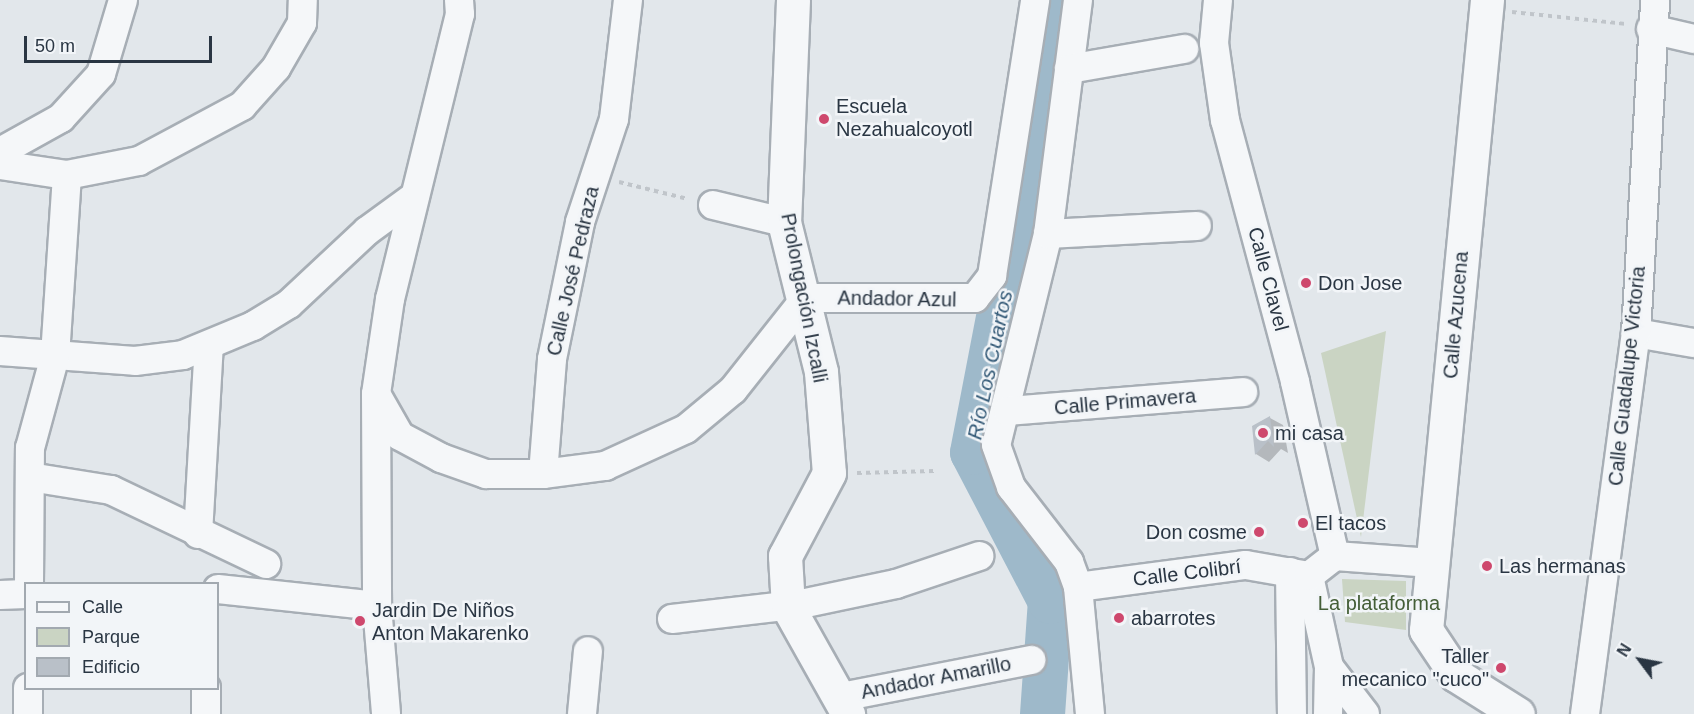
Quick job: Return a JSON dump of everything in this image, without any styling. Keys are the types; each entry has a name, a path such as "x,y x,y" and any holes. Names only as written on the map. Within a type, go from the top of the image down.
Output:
{"street":[{"path":"0,152 61,118 101,74 123,0"},
{"path":"0,165 67,175 139,161 242,106 276,68 302,23 303,0"},
{"path":"386,714 377,606 376,394 390,299 460,14 459,0"},
{"name":"Calle José Pedraza","path":"543,474 552,359 595,176 614,119 628,0"},
{"name":"Prolongación Izcalli","path":"793,0 784,222 806,298 821,372 830,474 785,556 788,607 844,705"},
{"name":"Andador Azul","path":"806,298 964,300 983,289 992,276 1035,0"},
{"path":"1078,0 1048,234 1008,411 996,445 1011,487 1069,562 1078,586 1090,714"},
{"name":"Calle Clavel","path":"1218,0 1214,43 1225,120 1296,382 1335,556"},
{"name":"Calle Guadalupe Victoria","path":"1586,714 1636,333 1651,29 1655,0"},
{"name":"Calle Azucena","path":"1486,4 1426,630 1456,675 1518,714"},
{"path":"1651,29 1694,39"},
{"path":"1069,69 1184,48"},
{"path":"29,582 30,448 55,356 67,175"},
{"path":"0,351 135,361 183,355 209,345 289,304 367,231 415,196"},
{"path":"713,205 784,222"},
{"path":"1048,234 1197,226"},
{"path":"376,394 400,436 441,458 486,474 543,474 606,466 686,429 733,390 806,298"},
{"path":"1636,333 1694,343"},
{"path":"198,534 209,345"},
{"name":"Calle Primavera","path":"1008,411 1243,392"},
{"path":"30,477 111,490 198,534 266,564"},
{"path":"672,619 788,607 896,584 980,556"},
{"path":"1299,574 1335,556 1432,563"},
{"name":"Calle Colibrí","path":"1078,586 1246,565 1299,574"},
{"path":"1299,574 1329,667 1328,714"},
{"path":"1292,714 1299,574"},
{"path":"219,589 377,606"},
{"path":"0,595 24,594"},
{"path":"582,714 588,651"},
{"name":"Andador Amarillo","path":"844,705 1031,660"},
{"path":"1329,667 1365,714"},
{"path":"28,690 28,714"},
{"path":"206,690 206,714"}],"path":[{"path":"1486,4 1651,29"},
{"path":"595,176 713,205"},
{"path":"863,473 934,471"}],"green space":[{"path":"1386,331 1361,537 1321,353"},
{"name":"La plataforma","path":"1342,579 1406,581 1406,630 1345,622"}],"building":[{"name":"mi casa","path":"1270,416 1274,447 1268,441 1255,455 1252,426"}],"waterway":[{"name":"Río Los Cuartos","path":"1042,714 1050,601 972,452 1044,79 1051,0"}],"place":[{"name":"Escuela Nezahualcoyotl","path":"824,119"},
{"name":"Don Jose","path":"1306,283"},
{"name":"mi casa","path":"1263,433"},
{"name":"El tacos","path":"1303,523"},
{"name":"Don cosme","path":"1259,532"},
{"name":"Las hermanas","path":"1487,566"},
{"name":"abarrotes","path":"1119,618"},
{"name":"Jardin De Niños Anton Makarenko","path":"360,621"},
{"name":"Taller mecanico \"cuco\"","path":"1501,668"}]}
